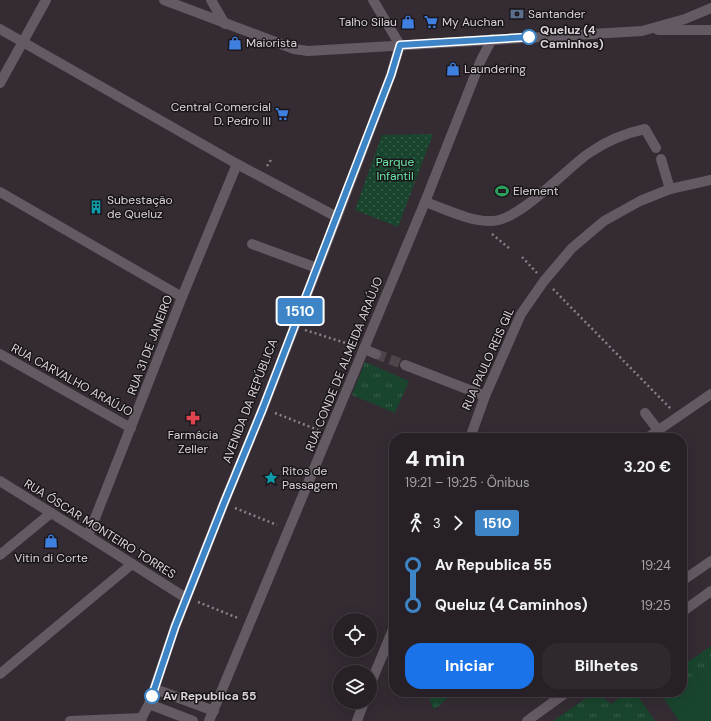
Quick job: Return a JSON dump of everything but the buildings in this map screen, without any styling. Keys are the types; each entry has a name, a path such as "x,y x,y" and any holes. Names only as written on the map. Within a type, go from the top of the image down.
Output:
{"street":[{"path":"0,83 46,0"},
{"path":"164,0 294,49 308,51 642,31 711,30"},
{"path":"211,0 225,24"},
{"path":"373,0 400,45"},
{"path":"642,31 685,19 711,8"},
{"path":"0,29 237,164 337,217"},
{"name":"RUA CONDE DE ALMEIDA ARAÚJO","path":"209,721 251,624 425,202 481,60 492,40"},
{"name":"AVENIDA DA REPÚBLICA","path":"141,719 155,689 186,598 263,408 337,217 391,75 400,45"},
{"path":"425,202 478,221 494,222 514,214 534,200 590,152 619,137 645,129 656,148"},
{"path":"661,159 670,189"},
{"name":"RUA 31 DE JANEIRO","path":"88,536 182,297 237,164"},
{"name":"RUA PAULO REIS GIL","path":"472,433 485,396 521,314 544,281 572,248 604,221 640,201 670,189 711,180"},
{"path":"0,192 182,297"},
{"path":"252,244 317,268"},
{"path":"364,349 376,354"},
{"name":"RUA CARVALHO ARAÚJO","path":"0,354 131,428"},
{"path":"405,365 485,396"},
{"path":"654,433 711,394"},
{"path":"645,413 658,430"},
{"name":"RUA ÓSCAR MONTEIRO TORRES","path":"0,481 186,598"},
{"path":"0,555 51,512"},
{"path":"687,578 711,561"},
{"path":"0,674 132,564"},
{"path":"687,608 711,591"},
{"path":"377,669 389,639"},
{"path":"155,689 214,711"},
{"path":"527,721 560,697"},
{"path":"149,704 193,721"},
{"path":"357,721 361,709"},
{"path":"70,721 141,719"}],"path":[{"path":"478,221 510,249"},
{"path":"522,257 544,281 679,416"},
{"path":"294,326 364,349"},
{"path":"263,408 329,434"},
{"path":"224,503 289,530"},
{"path":"186,598 251,624"}],"green space":[{"name":"Parque Infantil","path":"433,134 398,227 355,210 382,135"},
{"path":"365,362 409,381 395,413 352,395"},
{"path":"711,646 711,665 687,681 687,663"},
{"path":"711,665 711,721 679,721 663,697 687,697 687,681"},
{"path":"429,697 448,697 438,707 433,709"},
{"path":"588,697 603,697 611,704 621,697 638,697 655,721 553,721"}],"tunnel":[{"path":"376,354 405,365"}],"bus line":[{"name":"1510","path":"152,696 175,627 263,408 337,217 391,75 400,45 529,37"}],"place":[{"name":"Santander","path":"517,14"},
{"name":"Talho Silau","path":"408,22"},
{"name":"My Auchan","path":"431,22"},
{"name":"Queluz (4 Caminhos)","path":"529,37"},
{"name":"Maiorista","path":"235,43"},
{"name":"Laundering","path":"453,69"},
{"name":"Central Comercial D. Pedro III","path":"282,114"},
{"name":"Element","path":"502,191"},
{"name":"Subestação de Queluz","path":"96,207"},
{"name":"Farmácia Zeller","path":"193,418"},
{"name":"Ritos de Passagem","path":"271,478"},
{"name":"Vitin di Corte","path":"51,541"},
{"name":"Av Republica 55","path":"152,696"}]}
